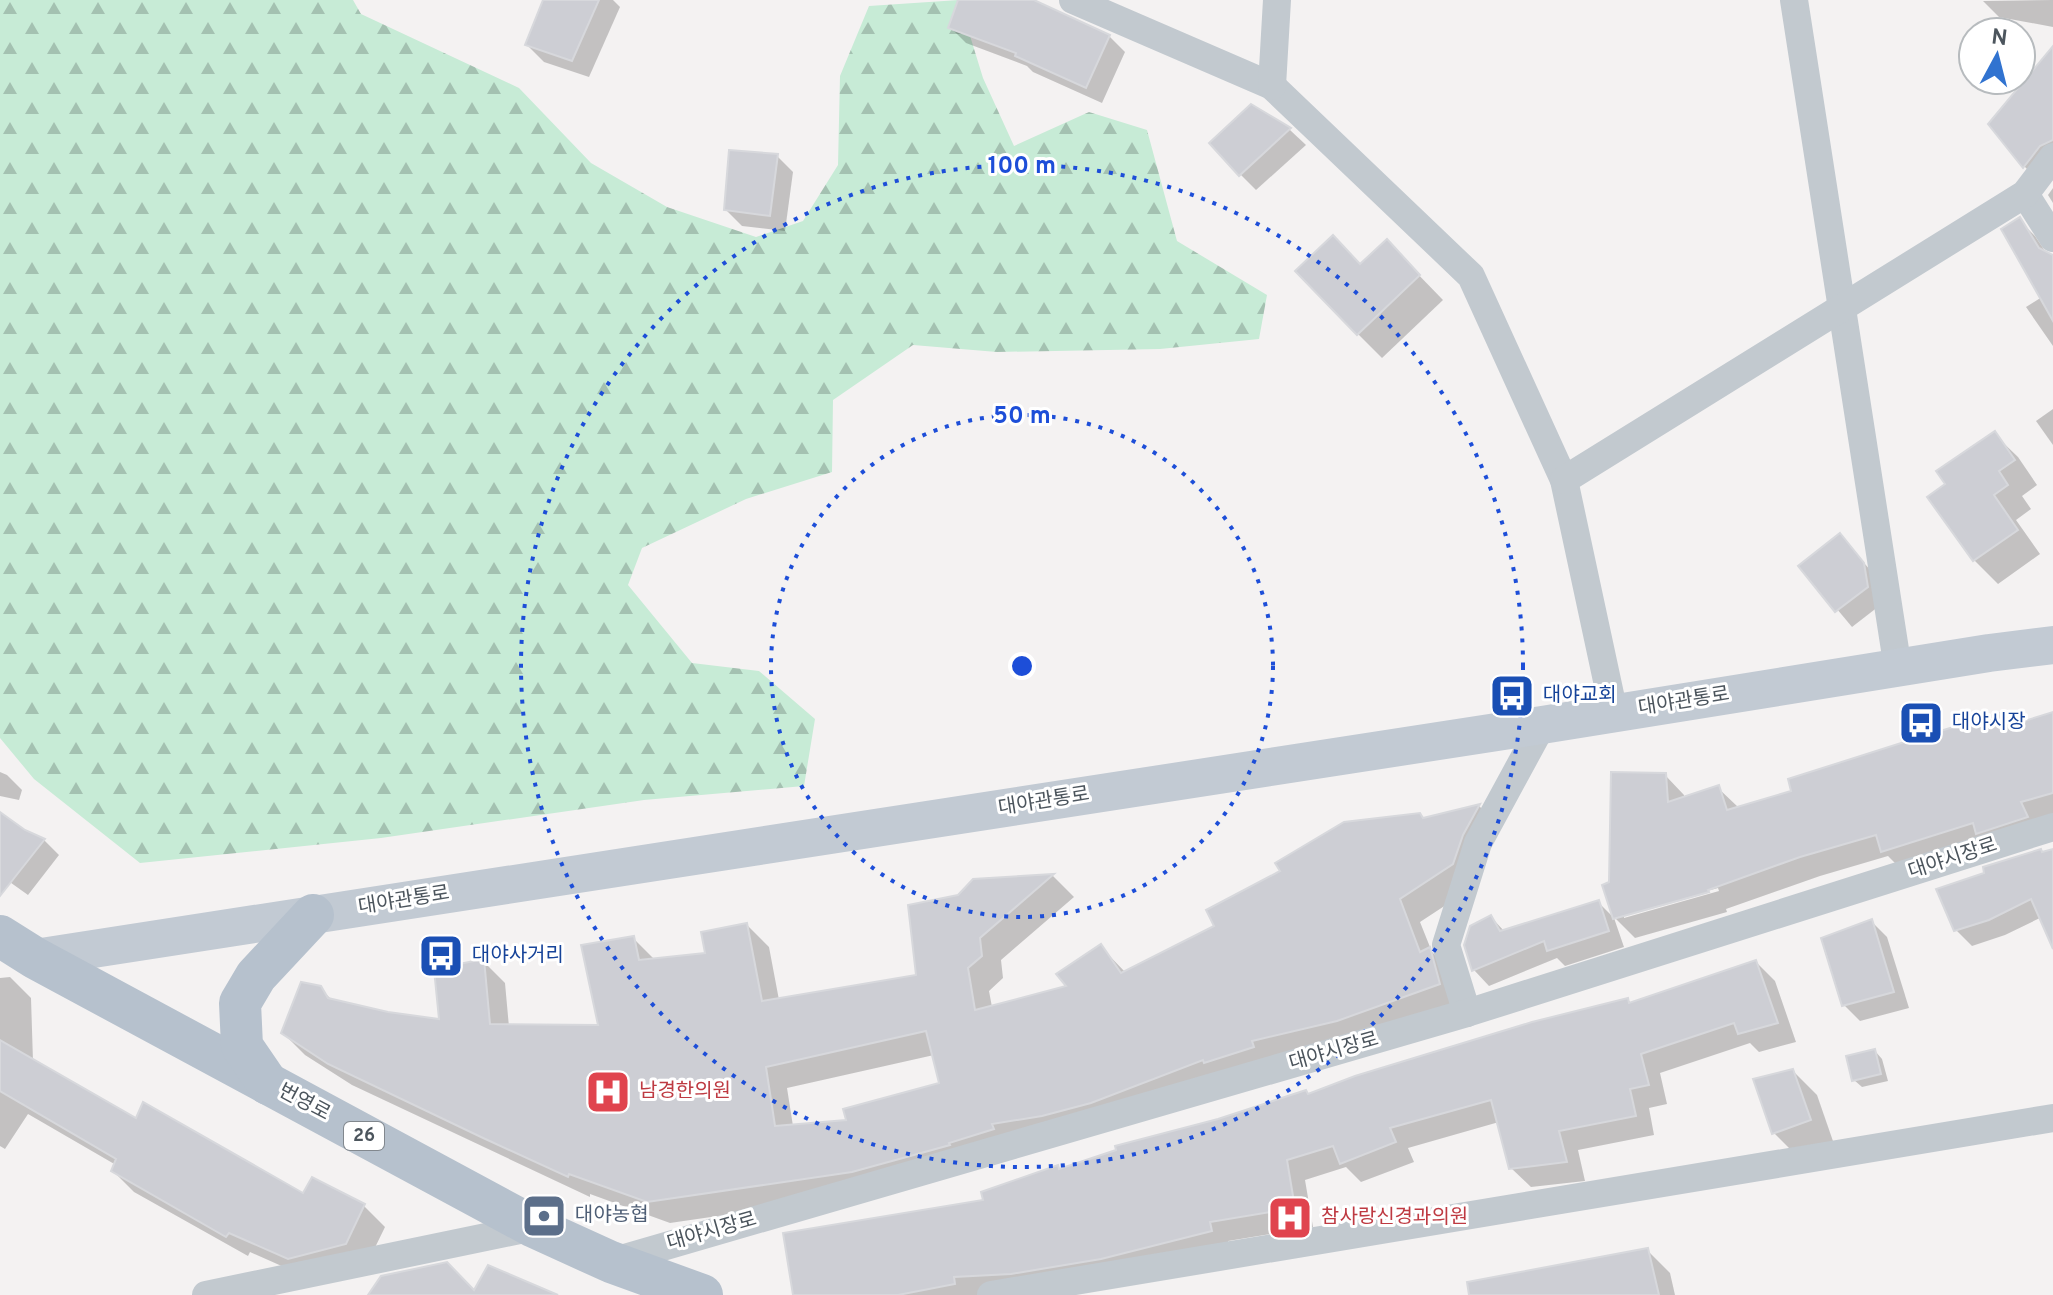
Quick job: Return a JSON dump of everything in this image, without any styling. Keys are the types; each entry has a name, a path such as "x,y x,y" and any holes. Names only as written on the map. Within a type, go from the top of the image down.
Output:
{"main road":[{"name":"대야관통로","path":"35,958 2053,645"},
{"path":"268,1084 242,1046 240,1003 256,976 313,915"},
{"name":"번영로","path":"0,936 35,958 534,1227 611,1262 702,1295"}],"street":[{"path":"1073,0 1272,86 1471,276 1564,480 1614,713"},
{"path":"1272,86 1277,0"},
{"path":"1794,0 1898,669"},
{"path":"1564,480 2025,194 2053,157"},
{"path":"2025,194 2053,238"},
{"path":"1467,1013 1446,945 1478,843 1542,725"},
{"name":"대야시장로","path":"611,1262 1467,1013 2053,827"},
{"path":"991,1295 2053,1118"},
{"path":"206,1295 534,1227"}],"green space":[{"path":"0,0 353,0 361,14 519,88 591,163 667,207 756,237 803,221 838,165 840,76 869,6 959,0 983,78 1014,146 1089,112 1147,130 1177,241 1267,295 1259,339 1160,349 997,352 913,345 833,400 832,472 746,499 642,548 628,585 692,663 759,671 815,719 804,786 644,800 381,838 140,863 34,779 0,738"}],"building":[{"path":"543,0 599,0 572,61 525,45"},
{"path":"958,0 1034,0 1110,35 1086,88 1015,56 1016,53 948,28"},
{"path":"2053,46 2053,140 2040,146 2023,168 1988,124 2011,96 2037,96 2037,65"},
{"path":"1251,104 1291,128 1239,176 1209,143"},
{"path":"729,150 778,154 770,216 724,210"},
{"path":"2020,217 2039,248 2053,255 2053,321 2001,229"},
{"path":"1333,235 1360,264 1387,239 1420,275 1357,335 1295,271"},
{"path":"1995,431 2015,460 1999,471 2008,485 1994,495 2018,530 1973,561 1927,497 1945,484 1936,471"},
{"path":"1840,533 1864,563 1868,587 1835,612 1798,566"},
{"path":"2053,712 2053,793 2021,802 2028,817 1976,834 1973,823 1881,852 1876,835 1800,857 1709,892 1613,919 1602,885 1609,882 1611,772 1666,773 1668,802 1719,785 1727,810 1791,791 1788,779 2000,713 2005,727"},
{"path":"1480,804 1463,835 1453,864 1400,899 1420,952 1430,947 1440,984 1337,1021 1252,1041 1254,1047 1204,1063 1203,1060 1091,1103 1042,1116 992,1124 994,1129 950,1145 852,1172 647,1202 569,1174 568,1177 481,1137 328,1064 281,1033 301,982 321,986 328,998 388,1012 439,1019 434,969 484,959 490,1024 598,1025 581,945 634,936 639,960 705,953 701,932 747,923 762,1001 916,975 908,905 958,895 973,879 1054,874 980,938 982,956 968,968 975,1010 1066,986 1056,974 1101,944 1121,973 1214,926 1206,910 1280,871 1275,863 1344,822 1420,813 1423,818","holes":["926,1031 939,1083 843,1109 846,1120 775,1126 766,1067"]},
{"path":"0,812 25,830 45,839 0,896"},
{"path":"2041,849 2042,852 2053,849 2053,949 2031,899 1989,920 1954,931 1936,889 1984,873 1983,867"},
{"path":"1599,900 1609,931 1547,951 1544,941 1472,971 1464,945 1470,926 1491,915 1500,931"},
{"path":"1872,919 1894,992 1842,1006 1821,938"},
{"path":"1756,960 1778,1023 1738,1034 1734,1023 1641,1054 1649,1085 1630,1089 1636,1116 1559,1131 1567,1162 1509,1169 1491,1100 1390,1128 1396,1142 1340,1164 1333,1146 1287,1160 1295,1208 1210,1222 1212,1231 1101,1259 1011,1274 954,1277 955,1284 898,1295 793,1295 783,1233 983,1200 981,1192 1058,1165 1059,1169 1116,1150 1115,1146 1218,1119 1306,1090 1308,1094 1355,1076 1532,1022 1628,998 1629,1003"},
{"path":"0,1040 136,1118 143,1102 303,1193 312,1177 365,1204 346,1244 288,1259 229,1233 226,1237 111,1171 116,1159 0,1091"},
{"path":"1875,1049 1881,1074 1852,1081 1846,1056"},
{"path":"1793,1069 1811,1120 1772,1134 1753,1079"},
{"path":"1648,1248 1659,1295 1469,1295 1467,1282"},
{"path":"447,1262 474,1290 488,1265 558,1295 368,1295 381,1276"}],"place":[{"name":"대야교회","path":"1512,696"},
{"name":"대야시장","path":"1921,723"},
{"name":"대야사거리","path":"441,956"},
{"name":"남경한의원","path":"608,1092"},
{"name":"대야농협","path":"544,1216"},
{"name":"참사랑신경과의원","path":"1290,1218"}]}
